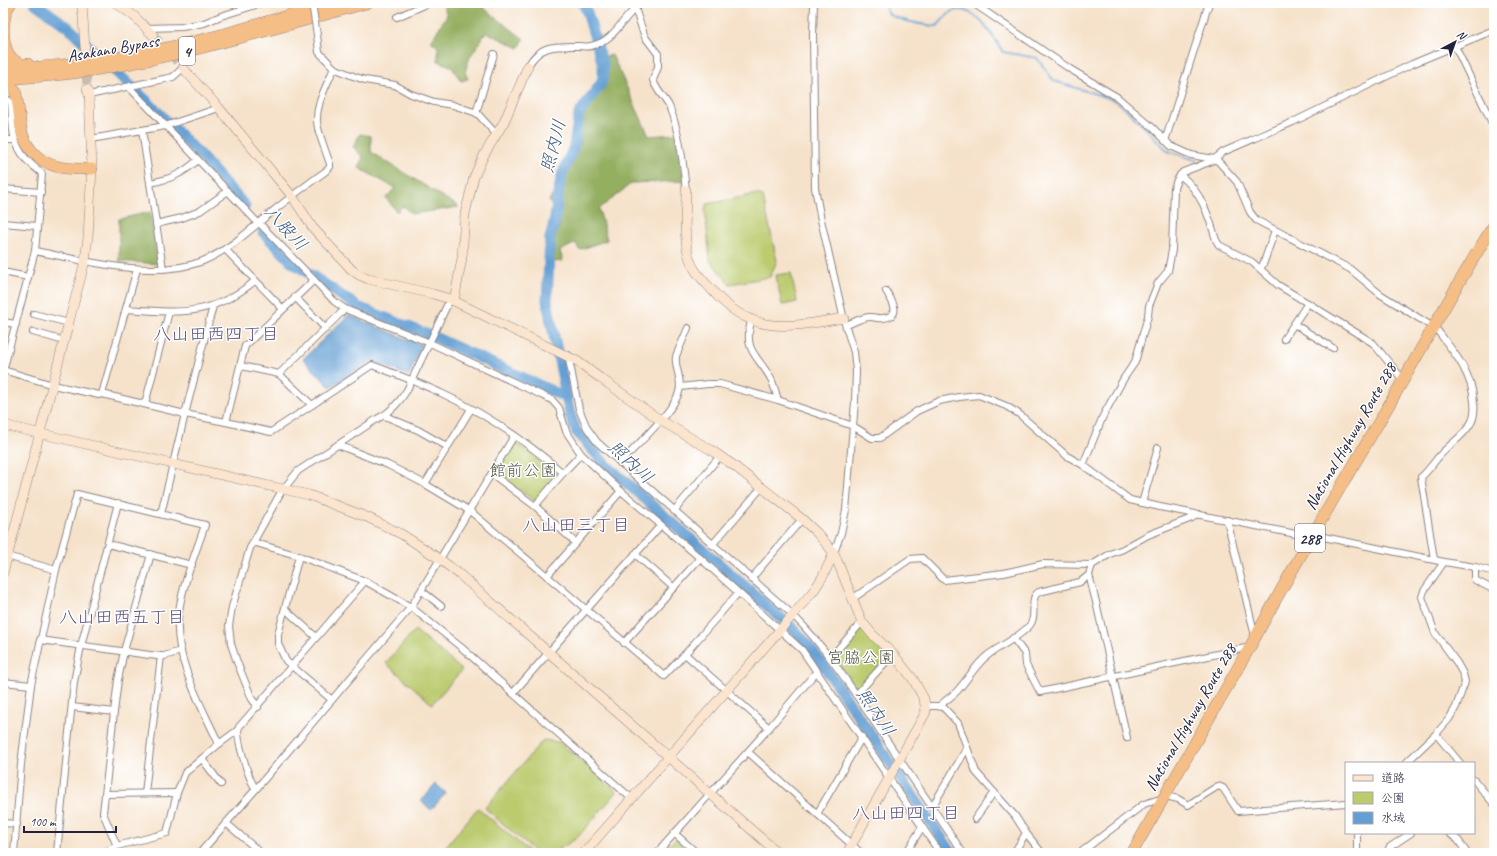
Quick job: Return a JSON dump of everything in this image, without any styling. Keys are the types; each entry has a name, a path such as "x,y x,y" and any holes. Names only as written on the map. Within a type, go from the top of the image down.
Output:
{"highway":[{"path":"12,3 4,18 4,50 18,63 28,64 55,59 92,57 121,52 136,58 122,70 67,79 35,81 29,83 23,89 19,105"},
{"name":"Asakano Bypass","path":"3,79 78,72 136,58 332,3"},
{"name":"Asakano Bypass","path":"3,69 36,68 136,58 213,45 367,3"},
{"path":"3,83 10,85 15,90 19,105 23,136 29,147 39,158 54,167 92,169"},
{"name":"National Highway Route 288","path":"1435,328 1474,257 1494,225"},
{"name":"National Highway Route 288","path":"1138,853 1166,798 1252,642 1435,328 1494,232"},
{"name":"National Highway Route 288","path":"1132,853 1253,650 1315,536"}],"street":[{"path":"82,3 85,48"},
{"path":"116,3 150,32 198,24 262,3"},
{"path":"312,3 320,52 334,68 365,80 395,85 411,94 434,102 453,105 476,113 497,134"},
{"path":"397,17 430,3"},
{"path":"258,707 252,698 237,662 231,644 229,626 232,607 252,542 283,488 298,470 377,419 385,416 401,400 452,300 462,258 466,207 474,178 478,167 497,134 528,66 536,55 543,49 557,46 590,47 601,43 615,32 634,5 642,3"},
{"path":"584,853 815,589 834,554 841,533 846,510 855,402 855,361 821,220 815,188 814,3"},
{"path":"973,3 1070,70 1117,97 1152,127 1171,146 1191,155 1214,159 1236,182 1244,202 1254,217 1275,230 1350,269 1380,294 1435,328 1465,368 1472,387 1475,410 1469,427 1456,441 1444,450 1431,465 1426,474 1421,477 1434,559"},
{"path":"1165,141 1209,3"},
{"path":"634,5 645,37 658,54 658,67 653,80 668,106 676,127 682,152 686,190 686,230 688,251 698,275 725,305 739,315 751,320 775,326 845,322 869,317 885,318 892,314 895,308 886,291"},
{"path":"1082,465 1103,416 1124,378 1135,362 1148,316 1149,306 1158,283 1168,271 1172,250 1174,188 1180,175 1187,170 1214,159 1223,152 1293,122 1412,64 1494,30"},
{"path":"1455,46 1494,127"},
{"path":"476,113 494,54"},
{"path":"3,572 5,555 40,433 85,261 92,169 88,92 129,87 173,77 183,68 219,108 292,196 313,228 348,266 359,275 384,283 433,294 452,300 577,360 660,420 720,456 762,487 817,533 834,554 862,622 893,654 920,690 926,706 926,712 847,853"},
{"path":"35,251 85,261 138,269 163,269 189,265 202,261 225,249 260,225 292,196 330,167 317,122 324,91 334,68"},
{"path":"129,87 260,225 336,302 345,309 430,343 552,400 559,408 566,431 582,454 621,491 700,558 802,650 940,853"},
{"path":"3,99 11,102 14,140 18,149 42,174 35,251 3,371 99,395 102,394 185,414 271,432 372,365 444,395 471,409 514,436 563,473"},
{"path":"91,139 165,126 219,108"},
{"path":"142,130 163,269"},
{"path":"3,140 14,140"},
{"path":"150,182 177,176 198,160"},
{"path":"1180,175 1195,191 1205,207 1217,243 1248,259 1261,268 1278,284 1375,345 1404,381"},
{"path":"3,189 41,192"},
{"path":"156,224 182,218 200,211 228,191"},
{"path":"3,224 37,226"},
{"path":"1261,268 1275,230"},
{"path":"225,249 283,309"},
{"path":"102,394 138,269"},
{"path":"3,272 28,278"},
{"path":"226,422 245,346 314,280"},
{"path":"126,309 169,312 196,311 214,306 231,298 255,281"},
{"path":"295,298 326,329"},
{"path":"1284,339 1308,303"},
{"path":"161,514 175,463 185,414 214,306"},
{"path":"279,374 345,309"},
{"path":"145,404 169,312"},
{"path":"34,314 69,322"},
{"path":"751,320 748,330 751,349 771,378 778,400"},
{"path":"3,322 16,324"},
{"path":"1294,324 1333,348"},
{"path":"620,463 673,404 680,387 675,357 688,328"},
{"path":"33,332 64,341"},
{"path":"568,355 576,399 582,418 597,442 793,615 809,631 856,695 963,853"},
{"path":"241,366 279,374 284,377 312,405"},
{"path":"680,387 720,384 778,400 853,426 872,438 880,438 917,411 939,401 976,395 982,396 1012,410 1067,456 1082,465 1130,500 1475,567 1494,572"},
{"path":"425,484 471,409"},
{"path":"385,416 418,430 448,447"},
{"path":"3,425 175,463 309,495 369,518 403,535 459,574 778,853"},
{"path":"200,853 256,790 411,607 514,436"},
{"path":"338,445 388,465 425,484 470,511 664,676 738,593"},
{"path":"1142,503 1158,448"},
{"path":"535,506 563,473 582,454"},
{"path":"674,511 720,456"},
{"path":"492,474 535,506 576,543"},
{"path":"712,545 762,487"},
{"path":"547,576 621,491"},
{"path":"14,853 21,764 31,685 56,570 77,494 205,525 181,599 178,621 181,651 190,680 219,744"},
{"path":"57,853 72,707 81,646 118,503"},
{"path":"852,599 910,559 922,558 944,580 1004,574 1043,564 1092,565 1148,535 1192,518 1198,514"},
{"path":"751,579 802,519"},
{"path":"1013,638 1025,654 1026,665 1040,692 1252,642 1236,556 1231,541 1227,520"},
{"path":"513,693 661,525"},
{"path":"252,542 299,556 365,581 411,607 462,648 632,798"},
{"path":"108,544 192,565"},
{"path":"117,846 103,813 114,712 118,680 124,651 150,554"},
{"path":"635,554 674,588"},
{"path":"5,555 56,570"},
{"path":"299,556 278,634 278,644 286,661 332,700"},
{"path":"624,643 700,558"},
{"path":"1407,762 1436,734 1453,713 1465,682 1458,663 1435,633 1422,597 1424,591 1444,562"},
{"path":"1092,565 1089,575 1127,738"},
{"path":"1475,567 1475,580 1494,590"},
{"path":"940,706 957,691 987,656 1028,628 1033,621 1034,598 1037,593 1080,582 1089,575"},
{"path":"103,853 117,846 167,833 177,793 185,773 238,730 365,581"},
{"path":"422,591 441,606"},
{"path":"285,610 316,637"},
{"path":"830,658 862,622"},
{"path":"40,640 161,656 181,651"},
{"path":"685,654 769,728"},
{"path":"856,695 893,654"},
{"path":"145,793 161,656"},
{"path":"657,853 748,752 817,672"},
{"path":"3,682 31,685"},
{"path":"926,706 940,706 947,710 958,723 976,772 1015,816 1042,853"},
{"path":"72,707 114,712"},
{"path":"238,730 242,754 256,790"},
{"path":"1436,734 1459,762"},
{"path":"817,814 862,737"},
{"path":"932,807 967,748"},
{"path":"748,752 862,853"},
{"path":"202,759 221,784"},
{"path":"1475,781 1494,804"},
{"path":"1080,853 1144,804 1166,798 1178,799 1188,805 1218,786 1222,788 1238,811 1345,803"},
{"path":"975,819 994,792"},
{"path":"105,794 177,793"},
{"path":"3,823 17,824"},
{"path":"226,823 261,853"},
{"path":"906,853 922,827"},
{"path":"674,833 697,853"},
{"path":"1014,853 1026,833"},
{"path":"1356,834 1357,853"},
{"path":"1386,853 1390,846 1409,834"},
{"path":"1450,834 1458,840 1466,853"}],"green space":[{"path":"446,3 477,3 524,39 519,48 486,32 470,57 465,72 468,79 461,81 451,66 438,61 438,47 431,41 447,15 443,5"},
{"path":"612,55 649,136 675,134 684,181 632,183 599,209 607,240 579,250 576,243 560,251 563,261 553,262 552,239 560,225 549,200 563,181 576,148 580,145 582,114 600,80 600,58"},
{"path":"360,134 371,136 371,152 459,207 412,214 403,206 397,212 386,198 395,188 359,168 363,157 353,147"},
{"path":"757,194 763,197 777,261 770,277 730,284 710,261 705,210 707,204"},
{"path":"150,212 158,264 119,261 119,219"},
{"path":"791,273 797,302 782,305 776,275"},
{"name":"館前公園","path":"514,444 518,444 555,473 556,477 536,500 533,500 496,471"},
{"name":"宮脇公園","path":"861,628 888,654 859,689 856,689 836,660 836,657"},
{"path":"415,630 462,670 432,704 386,663"},
{"path":"543,740 559,742 617,792 577,838 555,852 538,853 485,808"},
{"path":"478,808 531,853 440,853"},
{"path":"675,839 692,853 663,853"}],"water":[{"path":"348,315 422,345 409,376 372,361 330,387 303,359"},
{"path":"436,784 446,793 431,810 421,801"}],"waterway":[{"name":"八股川","path":"35,3 68,27 149,103 197,152 245,206"},
{"name":"照内川","path":"583,3 603,65 603,78 600,85 579,114 574,146 562,175 550,238 547,301 570,415 576,431 605,464 796,631 826,669 952,853"},
{"path":"886,3 885,5 887,11 893,16 912,22 933,26 937,26 953,11 961,10 968,12 976,17 989,30 1003,52 1037,58 1054,81 1112,99 1123,106 1168,151 1196,160"},
{"name":"八股川","path":"263,232 292,262 358,307 432,336 567,398"}],"tunnel":[{"path":"153,35 183,68"},
{"path":"85,48 87,89"}],"district":[{"name":"八山田西四丁目","path":"216,334"},
{"name":"八山田三丁目","path":"576,525"},
{"name":"八山田西五丁目","path":"122,617"},
{"name":"八山田四丁目","path":"906,813"}]}
